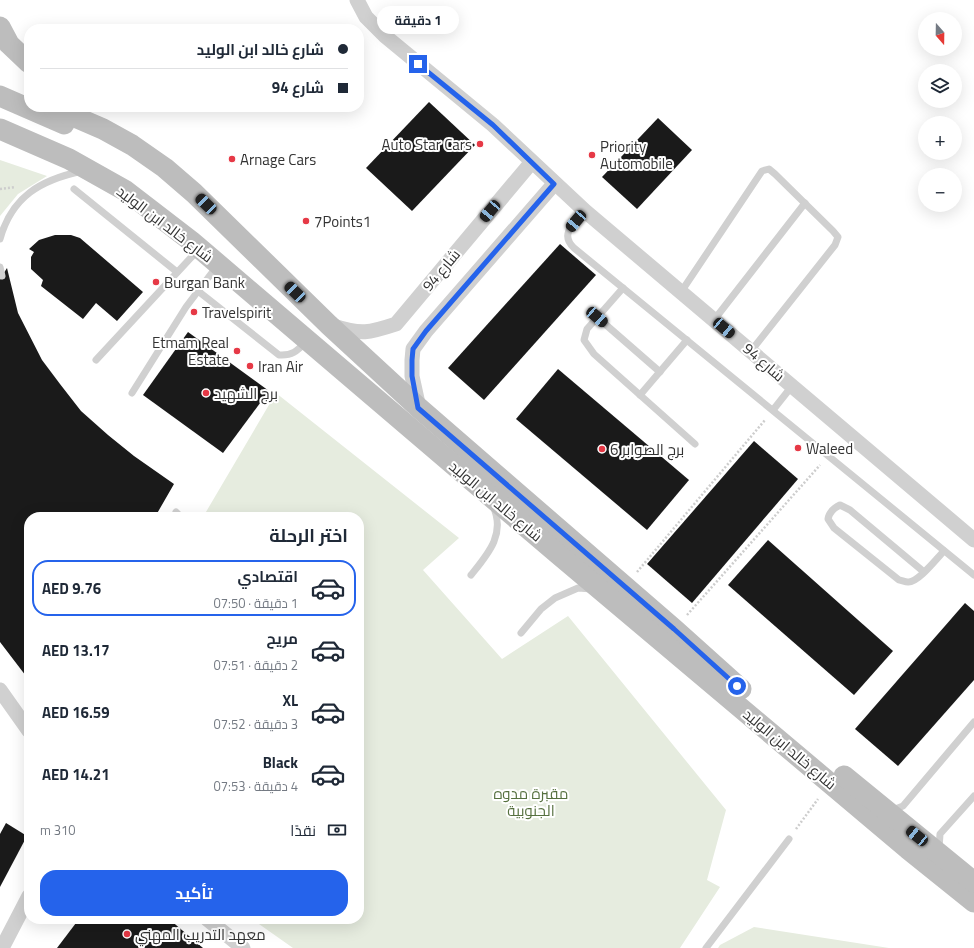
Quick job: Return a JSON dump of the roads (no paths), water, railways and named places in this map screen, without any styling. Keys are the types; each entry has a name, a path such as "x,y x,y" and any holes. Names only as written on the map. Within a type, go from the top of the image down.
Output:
{"main road":[{"path":"0,27 9,44 24,58"},
{"path":"0,84 24,95"},
{"path":"0,96 24,106"},
{"path":"37,112 97,138 132,145"},
{"name":"شارع خالد ابن الوليد","path":"64,112 103,129 132,145 165,168 194,193 329,325 418,408 624,585 747,695 974,882"},
{"path":"83,112 103,129"},
{"name":"شارع خالد ابن الوليد","path":"0,129 69,159 126,191 199,248 601,590 914,854 974,902"},
{"path":"0,140 69,159"}],"street":[{"name":"شارع 94","path":"357,0 366,17 385,36 493,125 554,184 974,540"},
{"name":"شارع 94","path":"329,325 352,332 364,333 396,324 531,162"},
{"name":"شارع 94","path":"418,408 412,376 413,349 426,331 554,184"},
{"path":"0,690 24,724"},
{"path":"2,948 24,906"},
{"path":"214,924 243,948"}],"lane":[{"path":"681,292 762,171 769,169 838,237 835,245 752,351"},
{"path":"0,239 5,222 24,196 50,181 88,170"},
{"path":"74,189 177,272"},
{"path":"714,320 805,203"},
{"path":"585,211 568,231 567,238 569,243 622,288 974,575"},
{"path":"96,360 199,248"},
{"path":"132,393 186,307 219,264"},
{"path":"0,268 2,276"},
{"path":"622,288 587,330 584,340 594,354 695,444"},
{"path":"198,291 280,355 288,356 296,352 307,340"},
{"path":"597,317 660,372"},
{"path":"640,395 687,340"},
{"path":"773,410 792,386"},
{"path":"471,575 487,555 496,540 497,528 495,510 487,493"},
{"path":"924,572 850,510 840,506 834,508 829,514 828,519 834,528 898,580 908,583 914,582 924,572 944,550"},
{"path":"521,633 541,609 555,598 578,588 601,590"},
{"path":"888,812 903,806 974,722"},
{"path":"938,853 940,834 974,796"},
{"path":"706,948 789,839"}],"place":[{"name":"Auto Star Cars","path":"480,144"},
{"name":"Priority Automobile","path":"592,155"},
{"name":"Arnage Cars","path":"232,159"},
{"name":"7Points1","path":"306,221"},
{"name":"Burgan Bank","path":"156,282"},
{"name":"Travelspirit","path":"194,312"},
{"name":"Etmam Real Estate","path":"237,351"},
{"name":"Iran Air","path":"250,366"},
{"name":"برج الشهيد","path":"206,393"},
{"name":"Waleed","path":"798,448"},
{"name":"برج الصوابر 6","path":"602,449"},
{"name":"معهد التدريب المهني","path":"127,934"}],"park label":[{"name":"مقبرة مدوه الجنوبية","path":"531,802"}]}
